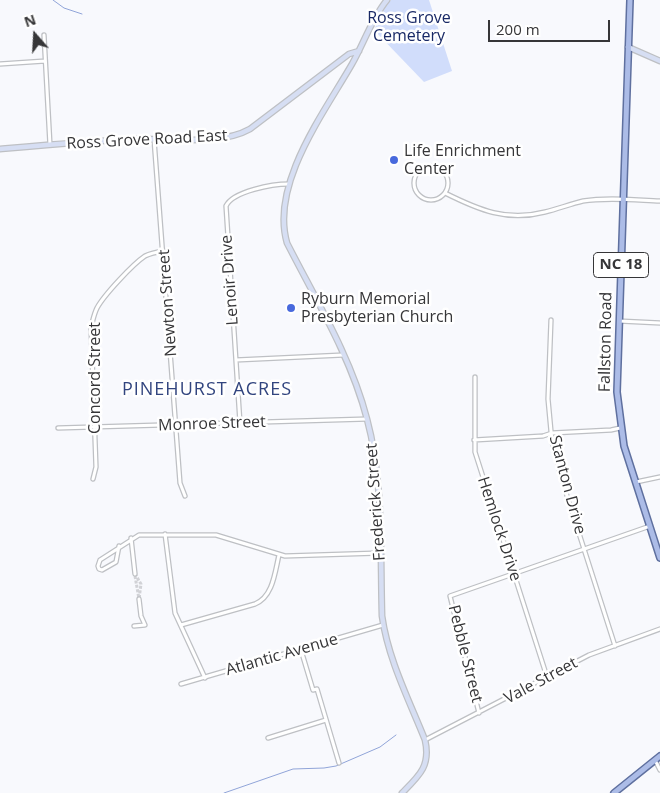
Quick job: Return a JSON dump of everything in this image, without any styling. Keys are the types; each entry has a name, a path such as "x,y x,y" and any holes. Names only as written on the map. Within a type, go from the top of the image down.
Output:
{"main road":[{"name":"Fallston Road","path":"630,0 617,392 620,428 628,460 660,558"},
{"path":"614,793 660,756"}],"street":[{"path":"359,51 387,0"},
{"path":"44,35 50,145"},
{"path":"628,47 660,61"},
{"name":"Ross Grove Road East","path":"0,149 154,138 214,139 240,134 342,59 353,52 359,51"},
{"name":"Frederick Street","path":"359,51 311,133 289,184 283,216 287,243 343,355 367,419 377,479 383,625 389,649 425,740 427,752 426,764 418,777 402,793"},
{"path":"0,64 45,61"},
{"name":"Newton Street","path":"154,138 164,251 180,484 185,496"},
{"path":"429,166 440,168 448,177 446,193 436,200 425,200 420,196 414,187 414,181 419,171 429,166"},
{"name":"Lenoir Drive","path":"240,423 226,206 228,201 236,196 275,184 289,184"},
{"path":"446,193 473,207 510,216 537,214 582,201 623,200 660,202"},
{"name":"Concord Street","path":"93,479 96,467 91,327 96,311 108,293 140,260 150,254 164,251"},
{"name":"Stanton Drive","path":"551,320 548,399 552,442 561,477 615,646"},
{"path":"619,321 660,323"},
{"path":"236,360 343,355"},
{"name":"Hemlock Drive","path":"475,377 474,440 477,461 547,677"},
{"name":"Monroe Street","path":"58,428 367,419"},
{"path":"474,440 543,436 552,433 620,428"},
{"path":"635,483 660,477"},
{"path":"514,574 650,526"},
{"path":"165,534 174,607 205,678"},
{"path":"119,546 116,562 99,570 99,562 119,546 139,535 216,535 279,555 294,557 380,553"},
{"path":"132,538 136,574"},
{"path":"181,625 255,604 264,599 269,591 279,555"},
{"name":"Pebble Street","path":"479,713 450,596 514,574"},
{"path":"139,599 141,616"},
{"name":"Atlantic Avenue","path":"181,684 383,625"},
{"name":"Vale Street","path":"425,740 589,655 660,628"},
{"path":"301,650 313,690 317,689 339,763"},
{"path":"268,738 326,720"},
{"path":"655,760 660,770"}],"green space":[{"name":"Ross Grove Cemetery","path":"391,0 429,0 452,71 424,82 374,30 385,7"}],"waterway":[{"path":"53,0 64,8 82,14"},
{"path":"224,793 293,769 336,766 380,747 396,735"}],"tunnel":[{"path":"135,574 141,584 139,599"},
{"path":"135,576 139,599"}],"place":[{"name":"Life Enrichment Center","path":"394,160"},
{"name":"Ryburn Memorial Presbyterian Church","path":"291,308"}],"district":[{"name":"PINEHURST ACRES","path":"207,390"}]}
